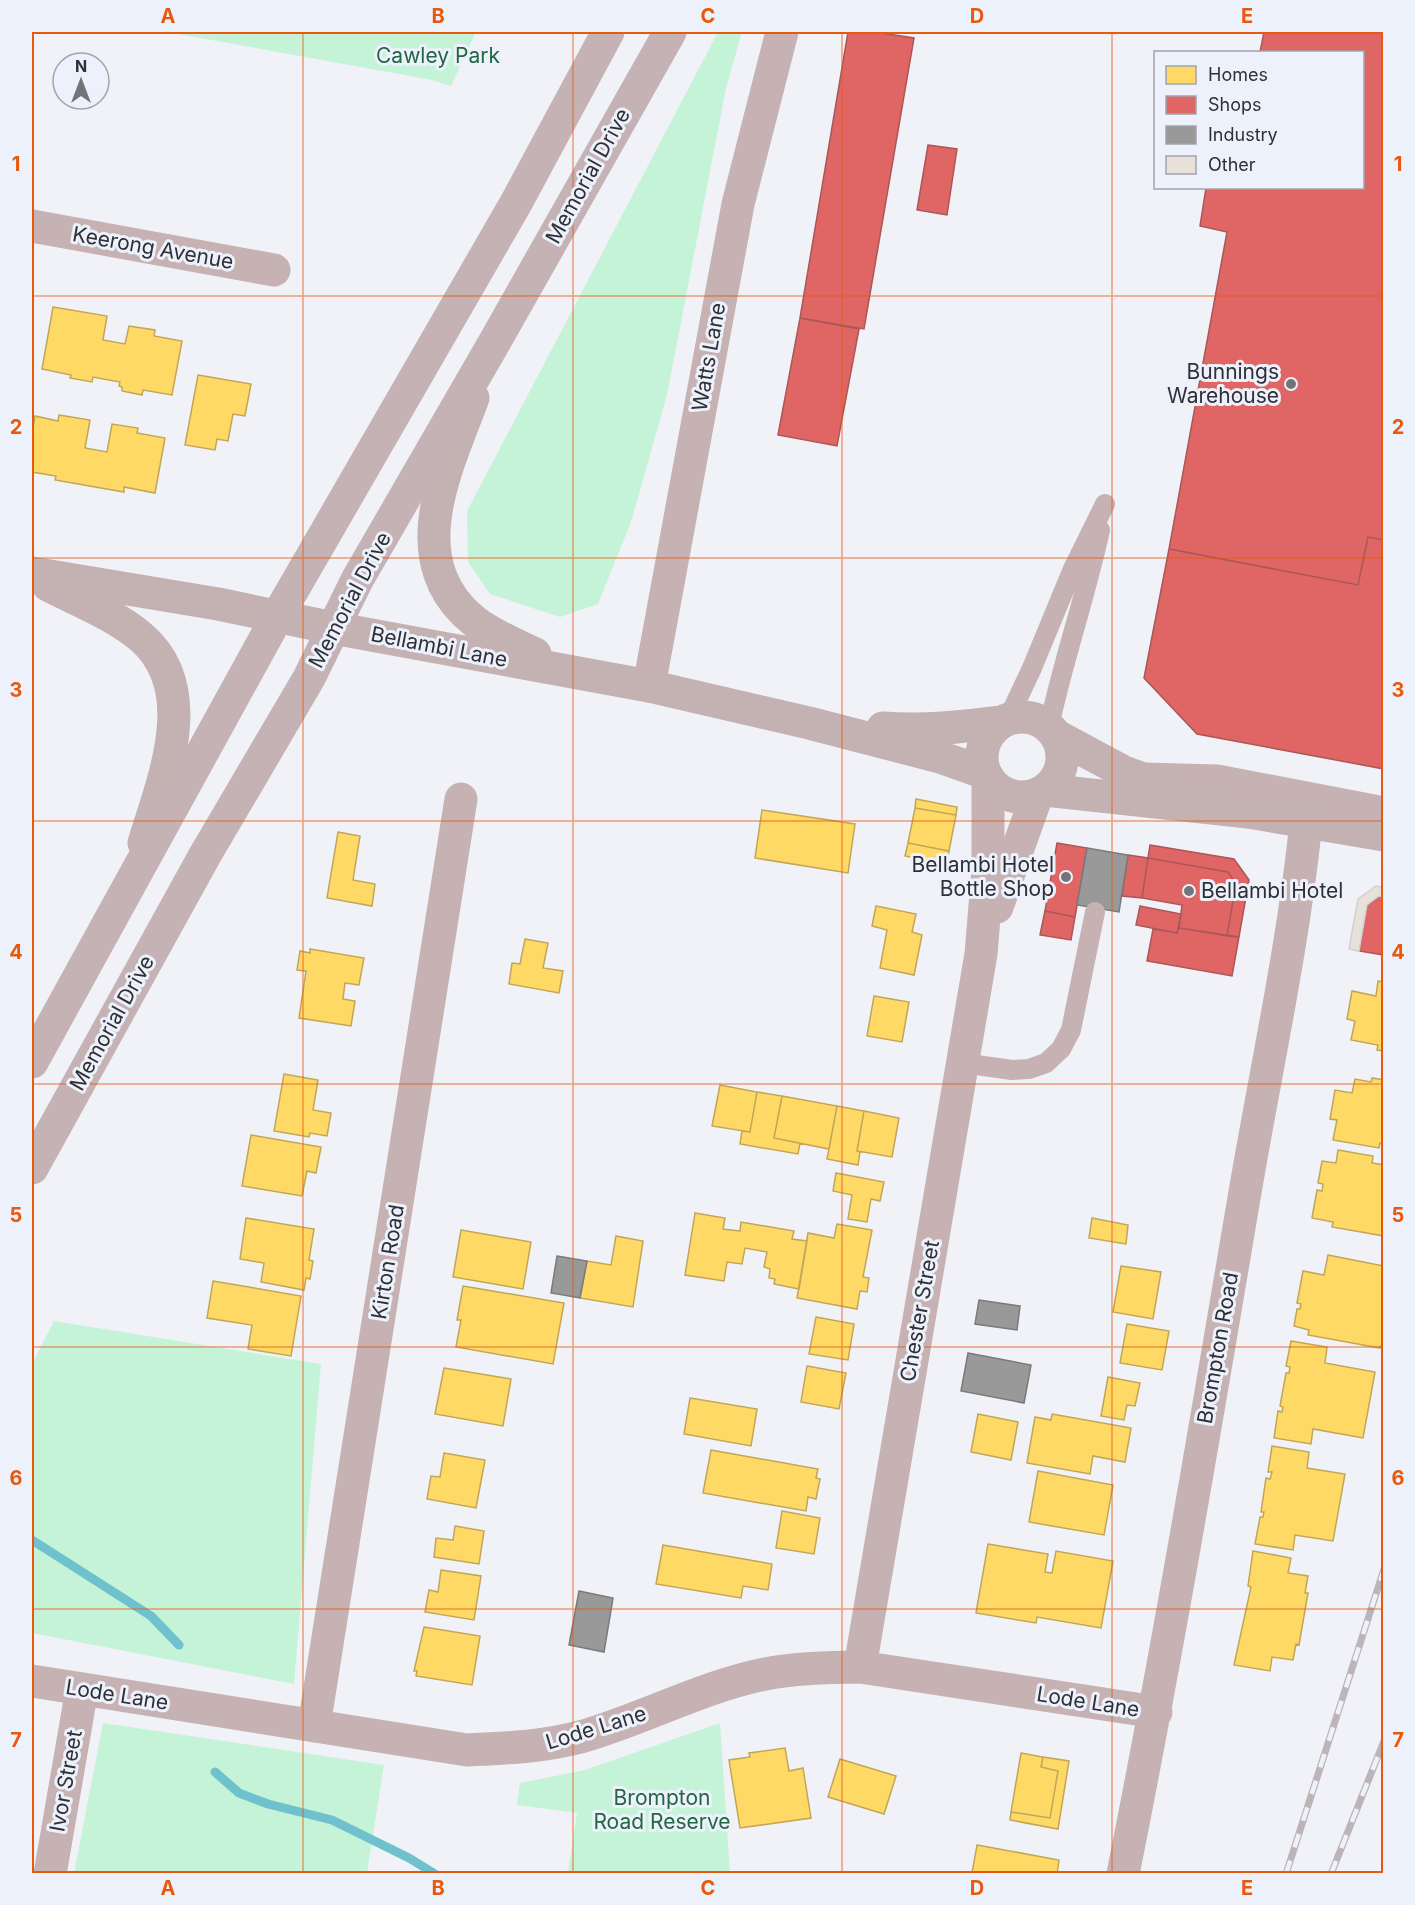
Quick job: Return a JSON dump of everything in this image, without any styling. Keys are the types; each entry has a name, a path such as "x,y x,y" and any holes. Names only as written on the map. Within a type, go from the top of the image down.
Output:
{"main road":[{"path":"32,1062 277,617 510,213 608,32"},
{"name":"Memorial Drive","path":"32,1168 205,855 309,678 357,580 670,32"},
{"path":"494,343 446,469 433,526 433,550 441,576 456,603 475,622 503,639 575,672"},
{"path":"32,575 140,636 156,652 166,669 173,701 173,730 168,762 134,877"},
{"name":"Bellambi Lane","path":"32,575 218,604 333,628 649,686 809,723"},
{"path":"809,723 919,730 1005,720 1019,716 1030,717 1040,720 1053,731 1124,772 1174,791 1248,812"},
{"path":"1005,720 986,738 982,750 982,762 986,776 995,787 1015,797 1026,797 1041,792 1054,782 1063,759 1062,747 1053,731"},
{"path":"809,723 940,757 986,776"},
{"path":"1041,792 1248,812 1383,835"}],"street":[{"name":"Watts Lane","path":"649,686 738,204 782,32"},
{"name":"Keerong Avenue","path":"32,226 274,270"},
{"path":"981,954 988,869 986,776"},
{"path":"1144,780 1218,781 1383,813"},
{"path":"981,954 1041,792"},
{"name":"Kirton Road","path":"314,1726 460,799"},
{"name":"Brompton Road","path":"1123,1874 1156,1712 1255,1132 1279,1011 1306,822"},
{"name":"Chester Street","path":"860,1667 981,954"},
{"name":"Lode Lane","path":"32,1681 467,1750 531,1747 584,1736 724,1686 764,1674 811,1667 860,1667 1156,1712"},
{"name":"Ivor Street","path":"50,1874 82,1689"}],"lane":[{"path":"1005,720 1032,668 1072,571 1106,504 1091,574 1059,680 1053,731"},
{"path":"962,1063 1021,1070 1039,1066 1054,1057 1067,1040 1071,1030 1095,912"}],"green space":[{"name":"Cawley Park","path":"167,32 476,32 451,86 432,80"},
{"path":"718,32 742,32 726,88 667,395 631,522 598,604 560,617 490,594 468,562 467,511"},
{"path":"54,1321 321,1364 294,1684 32,1633 32,1364"},
{"path":"103,1723 384,1765 367,1873 74,1873"},
{"name":"Brompton Road Reserve","path":"720,1723 730,1873 568,1873 577,1813 517,1805 520,1783 585,1770"}],"building: Homes":[{"path":"53,307 107,316 103,340 125,344 129,326 155,330 154,336 182,341 172,395 143,390 142,395 122,391 122,387 119,386 120,382 93,377 92,382 42,369"},
{"path":"198,375 251,384 245,416 233,414 228,441 217,439 215,450 185,445"},
{"path":"59,415 90,420 85,448 107,452 112,424 138,428 137,433 165,438 155,493 124,487 124,492 55,480 56,476 32,472 32,435 35,416 58,421"},
{"path":"916,799 957,807 956,815 915,808"},
{"path":"915,808 956,815 949,851 908,843"},
{"path":"762,810 855,824 848,873 755,858"},
{"path":"338,832 360,836 353,880 375,884 372,906 327,898"},
{"path":"908,843 949,851 947,864 905,856"},
{"path":"876,906 916,914 912,932 922,935 914,975 880,968 887,930 872,926"},
{"path":"525,939 548,943 543,968 563,971 559,993 509,984 512,963 520,964"},
{"path":"310,949 364,958 359,985 345,983 343,999 355,1001 351,1026 299,1018 306,971 297,970 300,951 310,953"},
{"path":"1378,981 1384,982 1384,1051 1377,1050 1378,1045 1351,1040 1355,1021 1347,1019 1352,991 1376,996"},
{"path":"874,996 909,1002 902,1042 867,1036"},
{"path":"284,1074 318,1080 313,1110 331,1113 327,1136 310,1133 309,1137 274,1131"},
{"path":"1372,1078 1384,1080 1384,1143 1380,1143 1379,1148 1333,1140 1337,1120 1330,1119 1335,1090 1352,1093 1355,1079 1371,1082"},
{"path":"720,1085 757,1092 750,1132 712,1126"},
{"path":"757,1092 782,1096 774,1138 800,1143 798,1154 740,1144 742,1131 750,1132"},
{"path":"782,1096 837,1106 829,1149 774,1138"},
{"path":"837,1106 864,1111 857,1151 860,1152 858,1165 827,1159"},
{"path":"864,1111 899,1118 892,1157 857,1151"},
{"path":"251,1135 321,1147 316,1173 307,1171 302,1196 242,1186"},
{"path":"1338,1150 1373,1156 1372,1163 1384,1165 1384,1236 1332,1227 1333,1222 1312,1218 1317,1190 1322,1191 1323,1184 1318,1183 1322,1161 1336,1163"},
{"path":"836,1173 884,1182 880,1201 871,1199 867,1222 848,1219 852,1195 833,1191"},
{"path":"695,1213 725,1218 723,1229 740,1231 741,1222 794,1231 792,1239 807,1241 799,1289 774,1284 775,1279 769,1278 770,1269 764,1267 767,1252 745,1248 742,1264 727,1262 724,1281 685,1275"},
{"path":"246,1218 314,1229 309,1260 313,1261 310,1279 306,1278 304,1290 261,1282 264,1263 240,1259"},
{"path":"1092,1218 1128,1225 1126,1244 1089,1238"},
{"path":"837,1224 872,1230 863,1277 869,1278 867,1292 860,1291 857,1309 797,1298 808,1233 834,1238"},
{"path":"461,1230 531,1242 523,1289 453,1277"},
{"path":"616,1236 643,1241 633,1307 580,1298 587,1261 611,1265"},
{"path":"1328,1255 1384,1266 1384,1346 1380,1348 1308,1335 1309,1330 1294,1326 1297,1309 1300,1309 1301,1304 1297,1303 1303,1271 1324,1275"},
{"path":"1121,1266 1161,1272 1153,1319 1113,1312"},
{"path":"213,1281 301,1296 291,1356 248,1349 252,1325 207,1318"},
{"path":"463,1286 564,1303 553,1364 456,1347 461,1320 457,1320"},
{"path":"816,1317 854,1324 848,1360 809,1354"},
{"path":"1127,1324 1169,1331 1162,1370 1120,1363"},
{"path":"1291,1341 1327,1347 1325,1363 1375,1372 1363,1438 1313,1429 1311,1444 1274,1438 1278,1411 1282,1412 1283,1407 1280,1406 1286,1373 1289,1373 1290,1367 1286,1366"},
{"path":"807,1366 846,1373 839,1409 801,1402"},
{"path":"444,1368 511,1379 503,1426 435,1414"},
{"path":"1108,1377 1140,1383 1135,1406 1127,1405 1124,1420 1101,1416"},
{"path":"690,1398 757,1409 751,1446 684,1434"},
{"path":"978,1414 1018,1422 1011,1460 971,1452"},
{"path":"1052,1414 1131,1428 1125,1462 1093,1456 1090,1474 1027,1463 1035,1417 1051,1420"},
{"path":"1272,1446 1309,1452 1307,1468 1345,1474 1333,1541 1295,1535 1293,1550 1255,1544 1260,1517 1263,1517 1264,1512 1261,1512 1266,1478 1270,1479 1272,1472 1268,1472"},
{"path":"711,1450 818,1469 816,1478 820,1479 816,1499 808,1497 806,1511 703,1493"},
{"path":"444,1453 485,1460 476,1508 427,1499 431,1476 440,1477"},
{"path":"1038,1471 1113,1485 1104,1535 1029,1522"},
{"path":"782,1511 820,1518 814,1554 776,1548"},
{"path":"455,1526 484,1531 479,1564 434,1557 436,1538 453,1540"},
{"path":"988,1544 1048,1554 1045,1572 1052,1573 1056,1551 1113,1561 1101,1628 1037,1617 1036,1623 976,1613"},
{"path":"663,1545 772,1564 768,1590 743,1586 741,1598 656,1584"},
{"path":"1253,1551 1291,1558 1288,1573 1308,1576 1305,1593 1308,1593 1299,1645 1296,1644 1293,1660 1272,1657 1270,1671 1234,1665 1251,1587 1248,1586"},
{"path":"441,1570 481,1576 474,1620 425,1612 429,1590 438,1592"},
{"path":"424,1627 480,1636 472,1685 416,1676 417,1671 414,1671"},
{"path":"785,1748 789,1771 803,1768 811,1818 740,1828 729,1760 750,1757 749,1753"},
{"path":"1021,1753 1043,1757 1041,1767 1058,1771 1050,1818 1011,1812"},
{"path":"1043,1757 1069,1761 1058,1829 1010,1820 1011,1812 1050,1818 1058,1771 1041,1767"},
{"path":"840,1759 896,1776 884,1814 828,1797"},
{"path":"977,1845 1059,1860 1057,1874 972,1873"}],"building: Shops":[{"path":"848,32 875,32 914,38 864,329 800,318"},
{"name":"Bunnings Warehouse","path":"1264,32 1384,32 1384,540 1368,537 1358,585 1169,549 1227,232 1200,226 1206,189 1364,189 1364,51 1260,51"},
{"path":"928,145 957,149 947,215 917,210"},
{"path":"800,318 859,329 837,446 778,435"},
{"path":"1368,537 1384,540 1384,769 1197,734 1144,678 1169,549 1358,585"},
{"name":"Bellambi Hotel Bottle Shop","path":"1057,843 1087,848 1075,917 1045,911"},
{"path":"1150,845 1234,859 1249,880 1239,937 1227,936 1236,884 1228,872 1148,858"},
{"path":"1150,845 1234,859 1249,880 1239,937 1227,936 1236,884 1228,872 1148,858"},
{"path":"1128,855 1148,858 1142,898 1122,896"},
{"name":"Bellambi Hotel","path":"1148,858 1228,872 1236,884 1227,936 1179,928 1182,905 1142,898"},
{"path":"1379,896 1384,897 1384,955 1359,951 1367,905"},
{"path":"1140,906 1181,914 1177,933 1136,925"},
{"path":"1045,911 1075,917 1071,940 1040,935"},
{"path":"1179,928 1239,937 1232,976 1147,961 1153,929 1177,933"}],"building: Industry":[{"path":"1087,848 1128,855 1119,912 1077,905"},
{"path":"557,1256 587,1261 580,1298 551,1293"},
{"path":"979,1300 1020,1306 1017,1330 975,1324"},
{"path":"968,1353 1031,1365 1024,1403 961,1391"},
{"path":"579,1591 613,1598 604,1652 569,1645"}],"building: Other":[{"path":"1376,886 1384,888 1384,897 1379,896 1367,905 1359,951 1349,949 1358,899"}],"waterway":[{"path":"32,1540 151,1616 179,1645"},
{"path":"215,1772 239,1793 268,1804 332,1820 409,1858 435,1874"}],"railway":[{"path":"1286,1874 1384,1569"},
{"path":"1331,1874 1384,1741"}],"place":[{"name":"Bunnings Warehouse","path":"1291,384"},
{"name":"Bellambi Hotel Bottle Shop","path":"1066,877"},
{"name":"Bellambi Hotel","path":"1189,891"}]}
